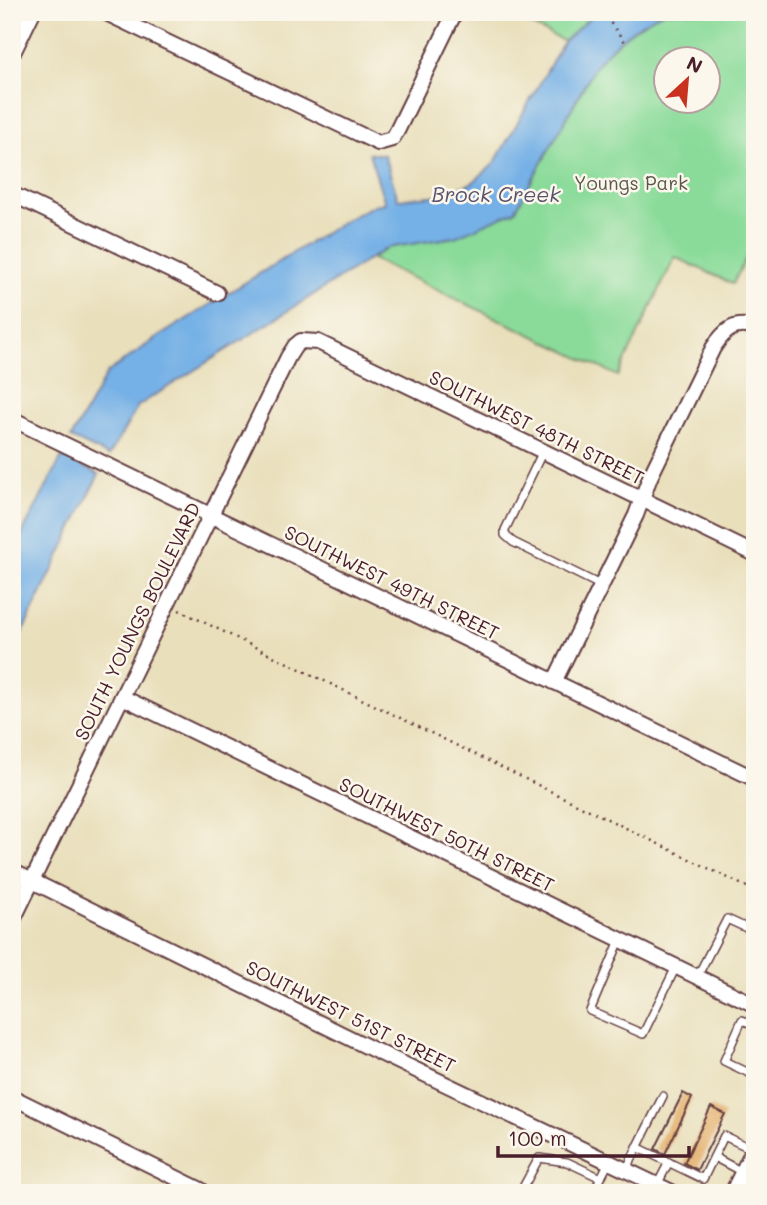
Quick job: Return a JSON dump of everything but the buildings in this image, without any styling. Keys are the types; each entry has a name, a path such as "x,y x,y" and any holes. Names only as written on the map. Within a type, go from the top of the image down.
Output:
{"main road":[{"path":"12,49 30,12"},
{"path":"735,1193 755,1151"}],"street":[{"path":"104,12 368,140 386,142 392,139 397,131 455,12"},
{"path":"12,194 217,293"},
{"path":"554,682 713,348 732,327 739,325 755,328"},
{"name":"SOUTHWEST 48TH STREET","path":"302,341 318,342 755,554"},
{"name":"SOUTH YOUNGS BOULEVARD","path":"12,922 288,357 302,341"},
{"name":"SOUTHWEST 49TH STREET","path":"12,419 755,779"},
{"name":"SOUTHWEST 50TH STREET","path":"122,696 755,1005"},
{"name":"SOUTHWEST 51ST STREET","path":"12,871 374,1050 674,1193"},
{"path":"12,1097 200,1191"}],"lane":[{"path":"543,451 505,535 513,542 602,586"},
{"path":"697,977 727,919 755,932"},
{"path":"620,940 590,1011 643,1034 676,967"},
{"path":"755,1025 742,1020 724,1060 751,1074 755,1067"},
{"path":"626,1170 663,1096"},
{"path":"637,1147 704,1179 724,1136 755,1151"},
{"path":"568,1162 576,1146"},
{"path":"714,1157 745,1173"},
{"path":"520,1193 539,1158 568,1162 601,1178"},
{"path":"593,1193 609,1162"},
{"path":"657,1185 668,1162"}],"path":[{"path":"602,12 625,42"},
{"path":"167,604 755,891"}],"green space":[{"name":"Youngs Park","path":"504,12 755,12 755,240 733,284 675,257 618,376 372,259 387,247 455,237 594,67 564,41"}],"water":[{"name":"Brock Creek","path":"596,12 664,12 625,36 594,68 515,211 455,237 387,248 138,406 109,456 71,438 107,373 158,337 344,221 374,205 385,203 369,153 384,155 398,199 442,195 472,183 494,164 564,41"},
{"path":"62,457 99,474 12,654 12,553"}]}
